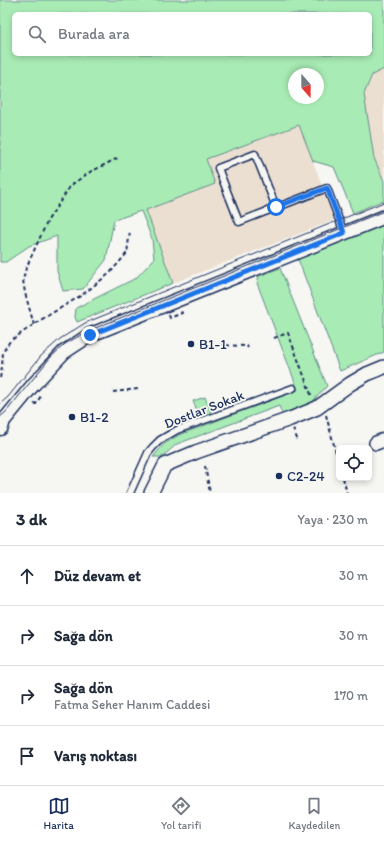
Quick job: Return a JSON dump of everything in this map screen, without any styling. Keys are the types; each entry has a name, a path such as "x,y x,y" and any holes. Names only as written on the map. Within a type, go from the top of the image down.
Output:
{"street":[{"path":"0,425 33,385 64,352 90,335 384,217"},
{"path":"151,493 165,465 196,452 320,408 350,384 367,374 384,367"}],"lane":[{"path":"276,207 255,154 218,168 239,222 327,188 344,233"},
{"name":"Dostlar Sokak","path":"130,493 148,453 160,440 177,430 293,388"}],"path":[{"path":"34,325 23,280 26,268 48,220 71,185 90,172 120,157"},
{"path":"0,378 3,352 10,341 82,295 110,273 127,253 130,231"},
{"path":"274,338 288,333 320,408 336,455"},
{"path":"219,345 247,346 248,348"},
{"path":"113,392 138,389 139,392"},
{"path":"205,466 210,493"},
{"path":"344,481 347,493"}],"shaded area":[{"path":"384,69 384,181 374,158 364,94 372,75"},
{"path":"299,124 335,220 173,283 146,210 215,184 206,159"}],"green space":[{"path":"0,0 384,0 384,69 372,75 364,94 374,158 384,181 384,200 353,213 334,167 313,161 299,125 206,159 215,184 146,210 173,283 77,322 75,317 76,308 136,278 154,259 152,239 141,211 114,220 106,260 83,289 63,291 57,271 57,236 29,246 6,262 0,262"},
{"path":"384,223 384,352 340,371 298,259 314,251"},
{"path":"280,268 327,386 310,404 283,416 279,406 177,444 162,457 153,457 164,444 179,435 298,390 257,283 259,276"},
{"path":"205,397 211,413 199,417 193,401"}],"tram line":[{"path":"0,404 8,397 41,356 60,339 85,323 384,202"},
{"path":"0,417 6,412 50,358 65,344 88,331 384,211"}],"place":[{"name":"B1-1","path":"191,344"},
{"name":"B1-2","path":"72,417"},
{"name":"C2-24","path":"279,476"}],"route":[{"path":"90,335 344,233 327,188 276,207"}]}
